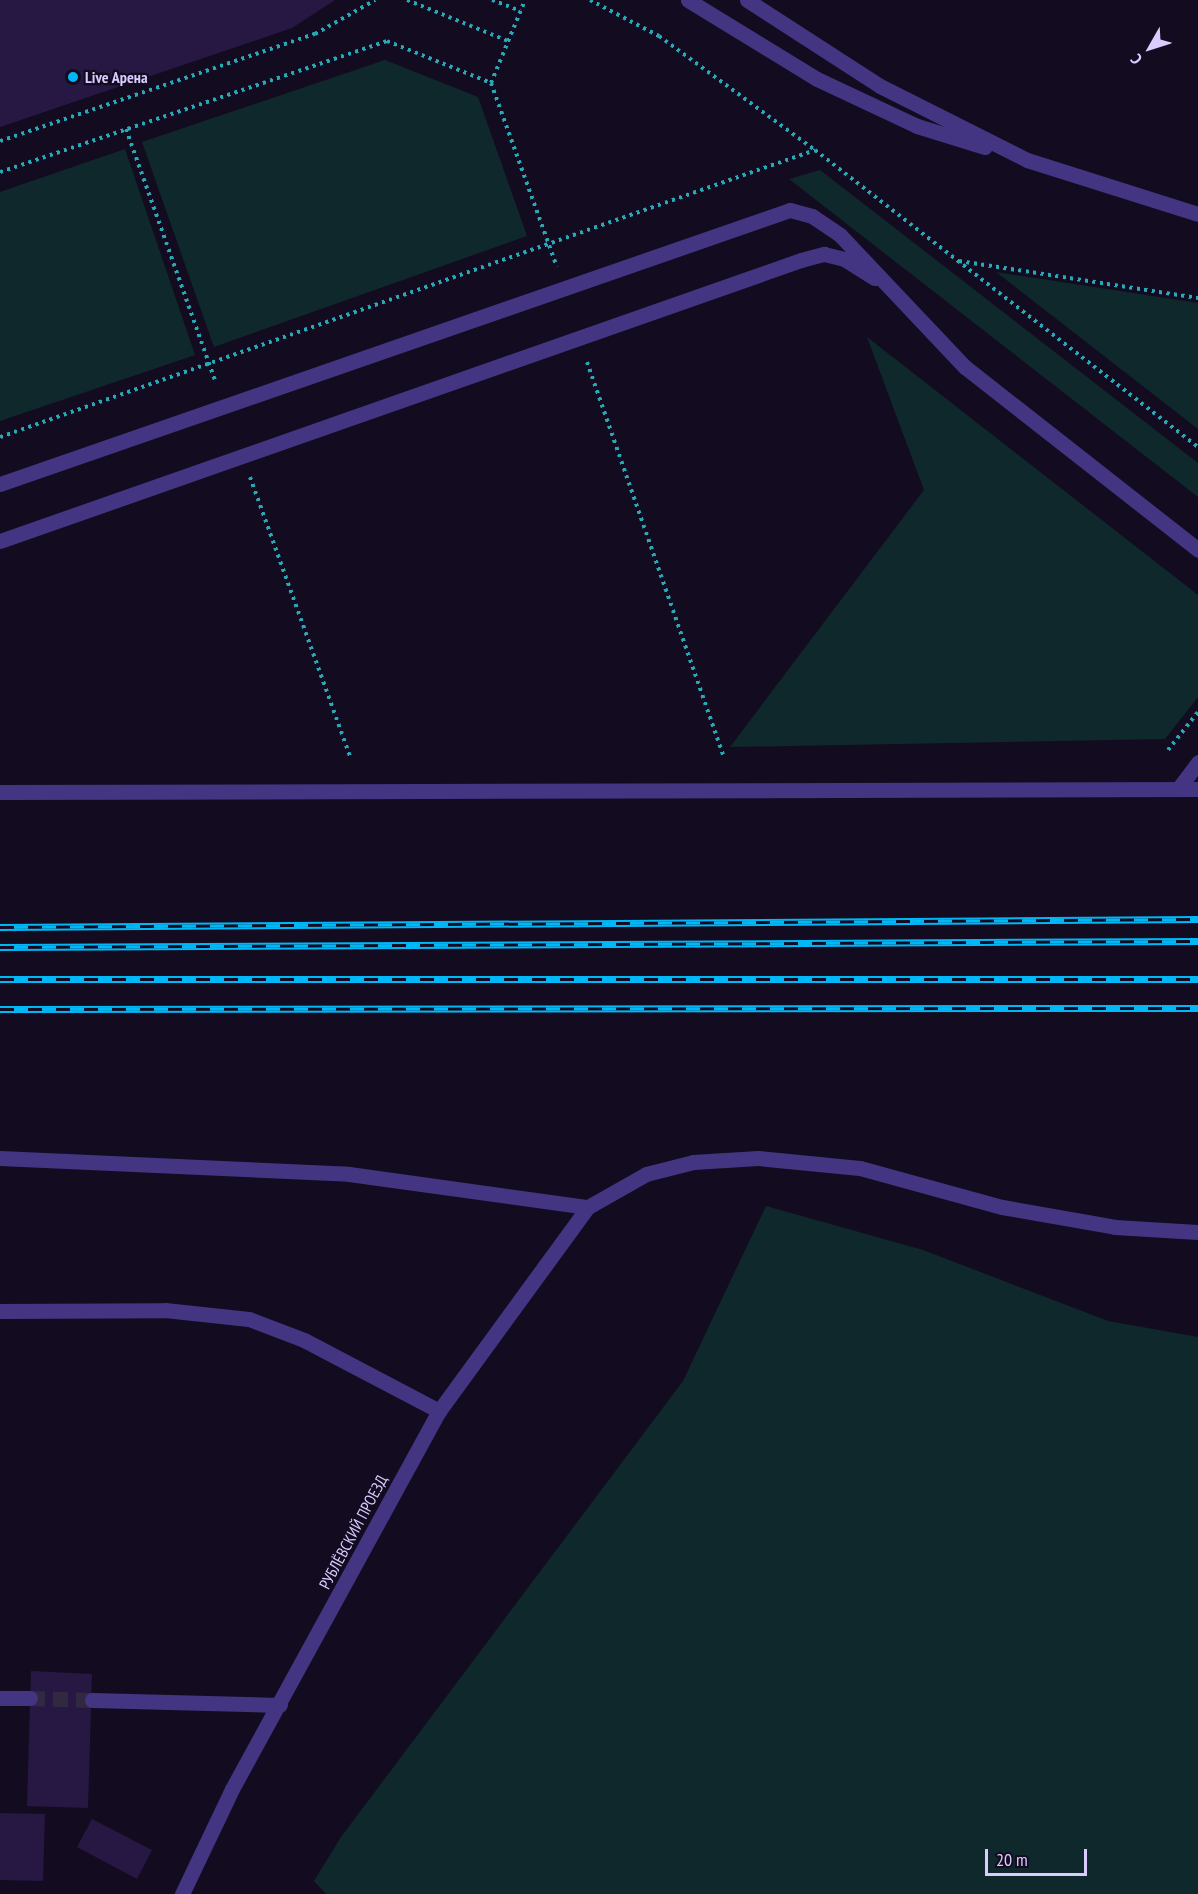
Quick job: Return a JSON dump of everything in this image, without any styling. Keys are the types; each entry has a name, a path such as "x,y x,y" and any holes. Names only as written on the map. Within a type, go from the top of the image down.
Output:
{"street":[{"path":"688,0 837,88 917,126 1198,214"},
{"path":"747,0 880,86 1027,160"},
{"path":"0,484 563,286 790,210 812,216 840,235 989,388 1198,550"},
{"path":"0,541 824,254 843,259 895,291"},
{"path":"1178,789 1198,762"},
{"path":"0,792 1198,789"},
{"path":"0,1158 349,1174 588,1207 646,1174 693,1162 758,1158 860,1168 1002,1207 1115,1227 1198,1232"},
{"name":"РУБЛЁВСКИЙ ПРОЕЗД","path":"182,1894 280,1705 440,1411 588,1207"},
{"path":"0,1311 165,1310 249,1319 304,1340 440,1411"},
{"path":"0,1698 30,1698"},
{"path":"92,1700 280,1705"}],"path":[{"path":"0,141 315,34 375,0"},
{"path":"407,0 508,41"},
{"path":"492,0 520,11"},
{"path":"525,0 492,83 563,286"},
{"path":"590,0 659,36 815,150"},
{"path":"0,172 387,41 492,83"},
{"path":"126,129 224,405"},
{"path":"958,261 1198,298"},
{"path":"581,337 586,366 724,758"},
{"path":"243,456 350,757"},
{"path":"1168,750 1198,712"}],"green space":[{"path":"385,60 478,97 527,236 214,347 142,142"},
{"path":"125,149 195,355 0,421 0,192"},
{"path":"820,170 1198,463 1198,497 789,179"},
{"path":"996,272 1198,303 1198,429"},
{"path":"867,337 1198,595 1198,697 1165,739 730,747 924,490"},
{"path":"766,1206 923,1250 1108,1321 1198,1337 1198,1894 326,1894 314,1881 341,1837 683,1381"}],"building":[{"name":"Live Арена","path":"0,0 335,0 292,28 0,127"},
{"path":"31,1671 92,1674 88,1808 27,1806"},
{"path":"0,1813 45,1814 43,1881 0,1880"},
{"path":"92,1819 152,1850 137,1879 77,1847"}],"tunnel":[{"path":"30,1698 92,1700"}],"railway":[{"path":"0,927 1198,919"},
{"path":"0,947 1198,941"},
{"path":"0,979 1198,979"},
{"path":"0,1009 1198,1008"}],"place":[{"name":"Live Арена","path":"73,77"}]}
